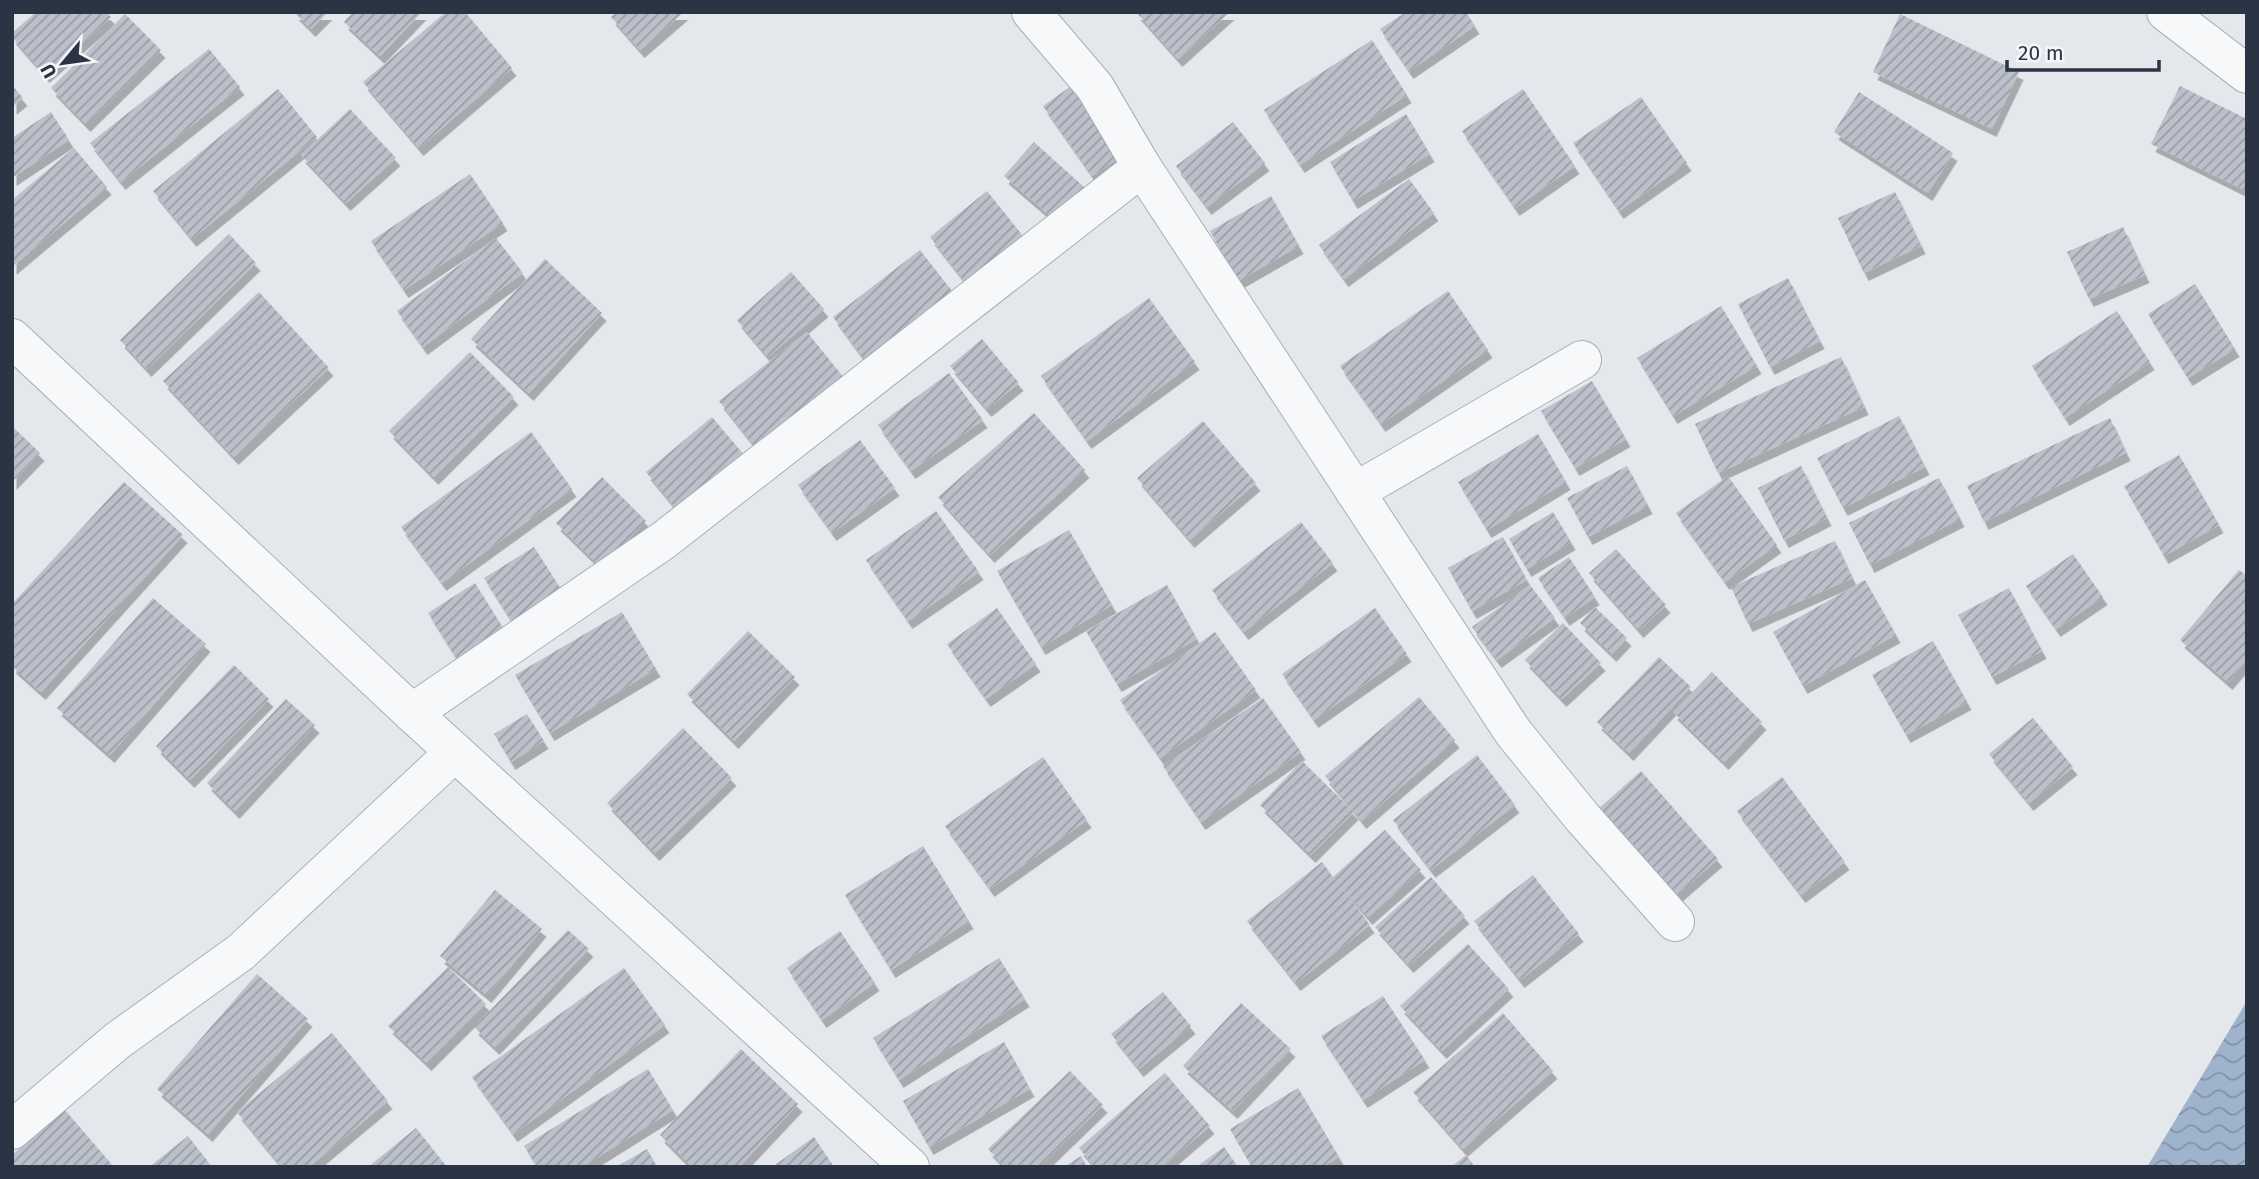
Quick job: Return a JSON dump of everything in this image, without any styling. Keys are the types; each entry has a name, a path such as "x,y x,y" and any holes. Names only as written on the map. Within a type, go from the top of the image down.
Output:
{"street":[{"path":"1031,12 1095,87 1142,167 1513,732 1582,817 1675,922"},
{"path":"2166,12 2207,25 2247,74"},
{"path":"412,713 664,540 1142,167"},
{"path":"12,338 412,713 911,1167"},
{"path":"1355,492 1582,360"},
{"path":"12,1129 117,1041 241,952 455,752"}],"water":[{"path":"2247,1001 2247,1167 2147,1167"}],"building":[{"path":"36,12 106,12 111,17 45,75 12,37 12,33"},
{"path":"294,12 328,12 311,29"},
{"path":"353,12 422,12 380,56 344,22"},
{"path":"446,12 465,12 512,68 419,148 363,82"},
{"path":"617,12 684,12 640,50 611,17"},
{"path":"1136,12 1230,12 1178,59"},
{"path":"1406,12 1466,12 1475,26 1409,71 1380,29"},
{"path":"125,14 161,50 86,124 51,88"},
{"path":"1900,14 2019,72 1992,129 1873,72"},
{"path":"1372,40 1407,95 1300,165 1264,110"},
{"path":"209,49 240,87 121,182 90,143"},
{"path":"1077,82 1127,152 1092,176 1043,106"},
{"path":"12,85 23,98 12,107"},
{"path":"2180,86 2247,119 2247,180 2242,189 2151,144"},
{"path":"278,89 317,137 192,239 153,191"},
{"path":"1523,89 1575,166 1515,208 1462,131"},
{"path":"1859,92 1953,153 1928,193 1834,132"},
{"path":"1641,97 1687,163 1619,211 1573,143"},
{"path":"350,109 396,158 346,203 301,155"},
{"path":"51,112 69,140 12,178 12,138"},
{"path":"1406,114 1430,154 1353,201 1330,162"},
{"path":"1233,122 1265,163 1207,207 1176,166"},
{"path":"1034,142 1084,187 1055,220 1004,176"},
{"path":"74,148 107,187 12,267 12,200"},
{"path":"470,174 503,223 404,290 371,241"},
{"path":"1409,179 1434,213 1344,279 1319,245"},
{"path":"987,191 1027,241 970,288 930,237"},
{"path":"1895,192 1921,246 1864,273 1838,218"},
{"path":"1271,196 1299,246 1238,281 1210,231"},
{"path":"2123,227 2145,275 2089,299 2067,252"},
{"path":"229,234 256,263 147,369 120,340"},
{"path":"496,238 523,273 423,347 397,311"},
{"path":"920,250 952,291 863,358 833,317"},
{"path":"545,259 602,313 529,393 471,339"},
{"path":"791,272 824,309 768,357 737,320"},
{"path":"1788,278 1820,341 1770,367 1738,304"},
{"path":"2195,284 2235,349 2188,378 2148,314"},
{"path":"1448,291 1488,350 1381,424 1340,366"},
{"path":"259,292 329,368 234,457 163,381"},
{"path":"1149,298 1195,362 1087,441 1041,376"},
{"path":"1721,306 1757,366 1673,416 1637,358"},
{"path":"2117,311 2150,362 2065,418 2032,366"},
{"path":"807,332 849,384 761,454 719,401"},
{"path":"982,339 1019,383 987,409 950,366"},
{"path":"470,352 514,397 434,477 389,431"},
{"path":"1841,357 1864,407 1718,473 1695,424"},
{"path":"949,373 983,420 911,471 878,425"},
{"path":"1592,381 1626,439 1575,468 1541,411"},
{"path":"1034,413 1085,470 990,555 938,497"},
{"path":"1899,416 1925,467 1843,508 1817,458"},
{"path":"712,417 750,462 684,518 646,472"},
{"path":"2110,418 2126,453 1984,522 1967,486"},
{"path":"1203,421 1256,483 1190,540 1137,478"},
{"path":"12,426 40,453 12,482"},
{"path":"531,432 572,489 442,583 401,527"},
{"path":"1538,434 1566,482 1487,530 1458,482"},
{"path":"860,440 895,488 832,533 798,485"},
{"path":"2179,455 2219,525 2164,556 2124,486"},
{"path":"1627,466 1648,506 1588,537 1567,498"},
{"path":"1801,466 1827,518 1784,540 1758,488"},
{"path":"1728,476 1777,545 1725,582 1676,513"},
{"path":"602,477 646,521 601,567 556,523"},
{"path":"1939,478 1960,519 1870,565 1849,523"},
{"path":"124,482 183,535 41,692 12,666 12,604"},
{"path":"936,511 979,572 908,621 866,560"},
{"path":"1553,512 1571,542 1527,569 1509,539"},
{"path":"1301,522 1333,563 1244,632 1212,590"},
{"path":"1069,530 1112,605 1041,647 997,571"},
{"path":"1503,537 1527,580 1472,611 1448,568"},
{"path":"1835,541 1852,578 1748,624 1731,587"},
{"path":"534,547 563,592 513,624 484,578"},
{"path":"1616,549 1666,605 1639,630 1589,573"},
{"path":"2073,554 2103,597 2056,629 2026,586"},
{"path":"1569,557 1595,597 1565,618 1538,578"},
{"path":"2239,570 2247,576 2247,660 2228,682 2180,640"},
{"path":"1865,580 1896,635 1803,686 1773,632"},
{"path":"475,583 505,631 458,661 428,613"},
{"path":"1167,585 1197,639 1117,684 1086,631"},
{"path":"1530,585 1555,618 1497,660 1472,627"},
{"path":"2009,588 2042,651 1992,677 1958,615"},
{"path":"153,598 206,644 110,755 57,708"},
{"path":"1595,607 1627,638 1612,654 1580,623"},
{"path":"997,608 1036,664 986,699 947,644"},
{"path":"1375,608 1407,654 1314,720 1282,674"},
{"path":"622,612 656,669 550,733 515,675"},
{"path":"1563,623 1601,663 1562,699 1525,660"},
{"path":"748,631 795,677 734,741 687,694"},
{"path":"1215,632 1256,690 1160,758 1120,700"},
{"path":"1933,641 1967,702 1906,735 1872,675"},
{"path":"1659,657 1691,687 1629,753 1597,722"},
{"path":"234,665 269,699 190,780 156,746"},
{"path":"1712,672 1762,722 1724,762 1673,712"},
{"path":"1419,697 1455,740 1362,821 1325,776"},
{"path":"1263,698 1301,752 1201,822 1163,766"},
{"path":"286,699 315,725 235,811 207,783"},
{"path":"527,714 544,741 511,762 494,734"},
{"path":"2033,718 2073,767 2029,803 1989,754"},
{"path":"683,728 732,778 655,853 607,803"},
{"path":"1477,755 1515,805 1431,870 1393,820"},
{"path":"1043,757 1087,820 990,889 945,826"},
{"path":"1302,761 1354,812 1311,855 1260,805"},
{"path":"1641,771 1718,859 1673,898 1597,810"},
{"path":"1782,777 1845,862 1801,895 1737,811"},
{"path":"1385,830 1421,870 1368,917 1339,884 1370,925 1296,983 1247,921 1322,862 1333,877"},
{"path":"923,846 969,921 891,970 845,895"},
{"path":"1533,875 1579,934 1520,980 1474,921"},
{"path":"1431,877 1465,916 1409,965 1375,927"},
{"path":"495,890 542,929 487,995 440,956"},
{"path":"568,930 589,949 495,1047 474,1027"},
{"path":"840,931 875,983 822,1020 787,968"},
{"path":"1468,944 1509,989 1442,1051 1400,1006"},
{"path":"999,958 1025,999 899,1080 873,1038"},
{"path":"448,967 486,1004 427,1063 388,1026"},
{"path":"624,968 665,1025 513,1134 472,1077"},
{"path":"257,974 308,1019 208,1134 157,1089"},
{"path":"1163,992 1191,1026 1139,1069 1111,1034"},
{"path":"1383,996 1425,1060 1363,1100 1321,1036"},
{"path":"1241,1003 1291,1049 1233,1111 1183,1066"},
{"path":"1503,1013 1553,1071 1463,1149 1413,1092"},
{"path":"332,1033 388,1101 309,1167 282,1167 237,1112"},
{"path":"1004,1042 1030,1089 929,1147 903,1101"},
{"path":"741,1049 798,1104 739,1167 692,1167 660,1135"},
{"path":"648,1069 673,1110 582,1167 537,1167 524,1146"},
{"path":"1070,1071 1103,1105 1039,1167 1005,1167 988,1149"},
{"path":"1165,1073 1210,1126 1162,1167 1095,1167 1079,1148"},
{"path":"1298,1088 1339,1157 1322,1167 1252,1167 1230,1129"},
{"path":"65,1110 114,1167 12,1167 12,1155"},
{"path":"416,1128 447,1167 368,1167"},
{"path":"188,1136 212,1167 149,1167"},
{"path":"814,1137 834,1167 772,1167"},
{"path":"1224,1147 1238,1167 1196,1167"},
{"path":"647,1149 657,1167 616,1167"},
{"path":"1466,1155 1475,1167 1451,1167"},
{"path":"1081,1156 1087,1167 1064,1167"}]}
